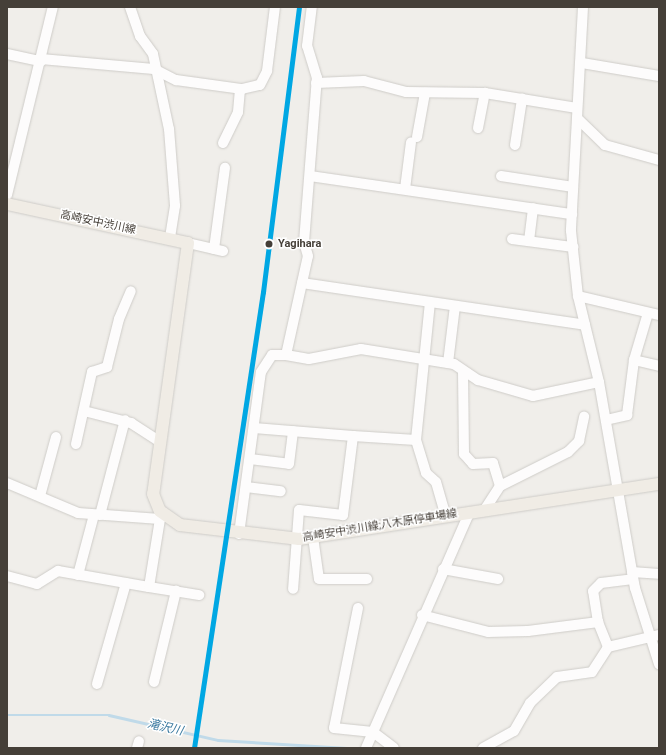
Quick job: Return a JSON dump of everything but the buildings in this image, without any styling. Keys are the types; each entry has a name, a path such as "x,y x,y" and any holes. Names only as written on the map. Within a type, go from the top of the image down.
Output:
{"main road":[{"name":"高崎安中渋川線","path":"7,204 188,243"},
{"path":"162,517 154,494 188,243"},
{"name":"高崎安中渋川線;八木原停車場線","path":"162,517 180,525 239,534 297,539 659,484"}],"street":[{"path":"7,195 10,175 41,60 53,7"},
{"path":"130,7 140,36 153,54 154,69 169,129 175,206 170,239"},
{"path":"7,54 41,60 154,69 176,80 240,89 260,85 267,71 275,7"},
{"path":"286,355 308,256 304,242 316,83 307,46 312,7"},
{"path":"583,7 582,63 577,108 572,214 573,247 578,296 599,382 632,576 654,636 659,664"},
{"path":"582,63 659,76"},
{"path":"316,83 364,81 406,92 485,93 577,108"},
{"path":"222,143 238,112 240,89"},
{"path":"404,189 425,93"},
{"path":"478,128 485,93"},
{"path":"515,145 522,99"},
{"path":"577,118 605,145 659,160"},
{"path":"188,243 219,250 225,168"},
{"path":"310,176 572,214"},
{"path":"501,176 573,187"},
{"path":"529,241 533,208"},
{"path":"512,238 573,247"},
{"path":"302,283 586,325"},
{"path":"76,444 92,372 107,367 119,319 131,291"},
{"path":"578,296 659,315"},
{"path":"430,302 422,359 416,440 426,472 436,482 446,516"},
{"path":"448,363 455,306"},
{"path":"606,420 627,415 634,360 648,313"},
{"path":"239,534 264,365 272,355 309,358 361,349 448,363 463,372 500,388 534,396 599,382"},
{"path":"634,360 659,366"},
{"path":"463,372 464,454 473,464 493,463 500,486"},
{"path":"84,411 125,420 160,442"},
{"path":"484,511 500,486 568,452 579,441 584,418"},
{"path":"78,575 125,420"},
{"path":"254,428 416,440"},
{"path":"250,459 288,464 293,431"},
{"path":"293,589 298,510 343,515 353,436"},
{"path":"40,496 56,437"},
{"path":"7,483 40,496 64,509 97,515 162,517 149,587"},
{"path":"246,487 281,491"},
{"path":"366,748 422,615 469,513"},
{"path":"313,537 320,580 367,579"},
{"path":"443,569 498,579"},
{"path":"7,576 37,584 54,572 199,595"},
{"path":"608,647 598,622 593,591 600,583 632,576 659,574"},
{"path":"98,684 126,583"},
{"path":"154,682 176,591"},
{"path":"358,608 334,728 373,732 394,748"},
{"path":"422,615 488,632 528,631 598,622"},
{"path":"483,748 514,732 530,703 557,677 592,672 608,647 654,636"}],"waterway":[{"name":"滝沢川","path":"7,715 109,715 218,740 347,748"}],"transit line":[{"path":"194,748 263,292 299,7"}],"place":[{"name":"Yagihara","path":"269,244"}]}
